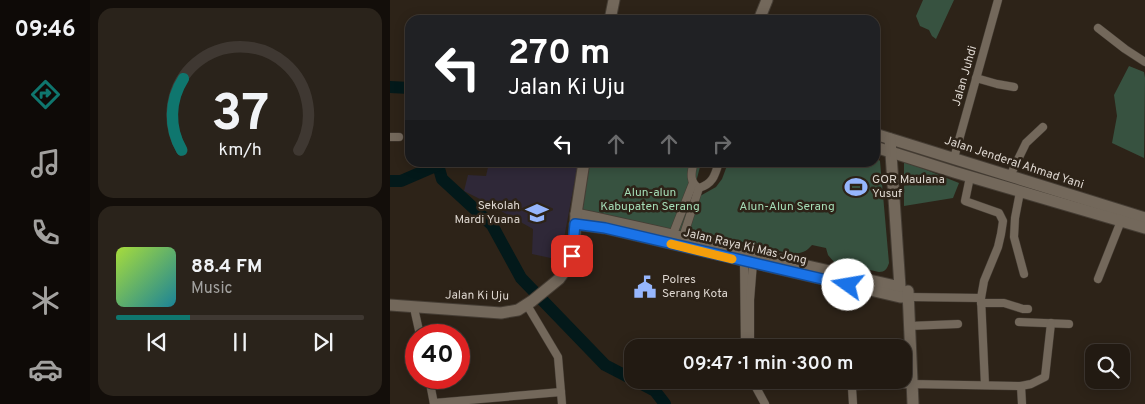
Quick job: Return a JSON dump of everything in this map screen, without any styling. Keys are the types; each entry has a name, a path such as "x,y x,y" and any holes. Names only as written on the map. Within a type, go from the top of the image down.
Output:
{"main road":[{"path":"611,15 614,0"},
{"path":"761,15 767,0"},
{"name":"Jalan Jenderal Ahmad Yani","path":"880,136 1010,176 1042,193 1145,228"},
{"path":"676,240 849,280 900,287 900,234 895,154 890,139"},
{"name":"Jalan Jenderal Ahmad Yani","path":"880,148 1020,192 1042,193 1145,218"},
{"name":"Jalan Ki Uju","path":"390,305 501,313 518,310 530,303 559,279 565,272 572,256 575,219 583,167"},
{"name":"Jalan Raya Ki Mas Jong","path":"575,219 605,228 676,240 748,262 849,280 900,297 908,297"},
{"path":"900,234 908,297 909,339"},
{"path":"912,389 913,404"}],"street":[{"name":"Jalan Juhdi","path":"954,158 998,0"},
{"path":"1098,28 1124,49 1145,62"},
{"path":"976,78 1014,87"},
{"path":"1010,176 1026,142 1036,136 1043,127"},
{"path":"390,137 399,137"},
{"path":"676,240 696,185 691,174 693,167"},
{"path":"696,185 710,184 714,179 718,167"},
{"path":"970,177 965,201 999,213 1002,221 998,247 984,281 981,300 985,385"},
{"path":"1020,192 1013,228 1024,274"},
{"path":"1098,279 1121,221"},
{"path":"745,339 748,262"},
{"path":"748,262 750,339"},
{"path":"908,297 981,300 1004,303 1023,309 1028,308"},
{"path":"530,303 558,357 562,404"},
{"path":"414,308 418,324"},
{"path":"1019,322 1069,324"},
{"path":"912,384 1021,386 1030,384 1045,377 1051,323"},
{"path":"909,326 958,324"},
{"path":"1021,386 1022,404"},
{"path":"431,389 434,404 561,392"},
{"path":"757,389 765,404"},
{"path":"852,389 853,404"}],"shaded area":[{"name":"Sekolah Mardi Yuana","path":"488,167 577,167 560,260 532,254 533,229 464,191 468,175 486,176"}],"green space":[{"path":"923,0 954,0 936,39 929,30 920,26 916,16"},
{"path":"1129,66 1144,72 1145,78 1144,158 1112,143 1117,116 1114,95"},
{"name":"Alun-Alun Serang","path":"880,161 889,263 887,268 879,272 834,262 828,255 826,248 812,245 804,252 792,254 693,230 689,225 700,196 716,187 722,179 726,167 880,167"},
{"path":"904,161 959,183 953,198 904,206"},
{"name":"Alun-alun Kabupaten Serang","path":"589,167 700,167 679,247 575,220"}],"waterway":[{"path":"390,87 405,88"},
{"path":"390,181 401,181 433,167"},
{"path":"439,167 442,179 492,225 521,278 605,365 624,375"},
{"path":"651,389 665,404"}],"slow traffic":[{"path":"671,244 732,259"}],"place":[{"name":"GOR Maulana Yusuf","path":"856,187"},
{"name":"Sekolah Mardi Yuana","path":"537,213"},
{"name":"Polres Serang Kota","path":"645,287"}],"route":[{"path":"572,256 575,224 605,228 848,285"}]}
